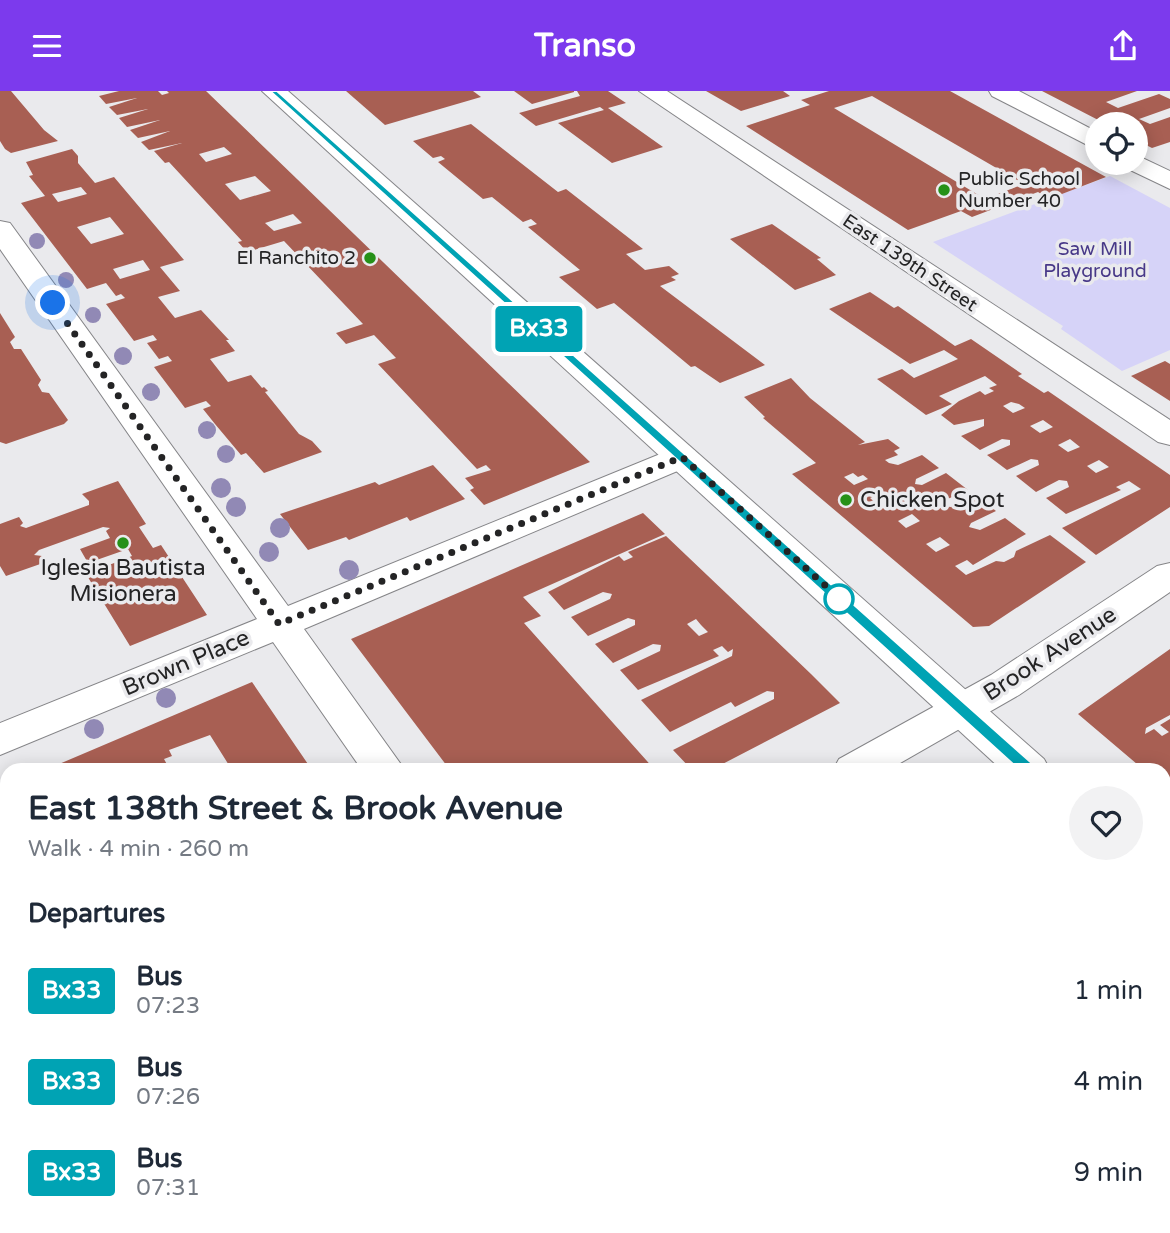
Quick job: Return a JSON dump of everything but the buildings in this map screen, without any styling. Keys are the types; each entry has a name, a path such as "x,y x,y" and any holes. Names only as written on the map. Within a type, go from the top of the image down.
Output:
{"street":[{"path":"274,91 1021,763"},
{"name":"East 139th Street","path":"650,91 1170,435"},
{"path":"1001,91 1085,136"},
{"path":"1148,170 1170,181"},
{"path":"0,229 379,763"},
{"name":"Brown Place","path":"0,740 682,457"},
{"name":"Brook Avenue","path":"867,763 963,710 1170,575"}],"green space":[{"name":"Saw Mill Playground","path":"1110,176 1170,208 1170,350 1122,371 1061,329 1063,326 933,242"}],"bus line":[{"name":"Bx33","path":"274,91 1021,763"}],"place":[{"name":"Public School Number 40","path":"944,190"},
{"name":"El Ranchito 2","path":"370,258"},
{"name":"Chicken Spot","path":"846,500"},
{"name":"Iglesia Bautista Misionera","path":"123,543"}],"route":[{"path":"53,303 279,624 682,457 848,606 839,599"}]}
